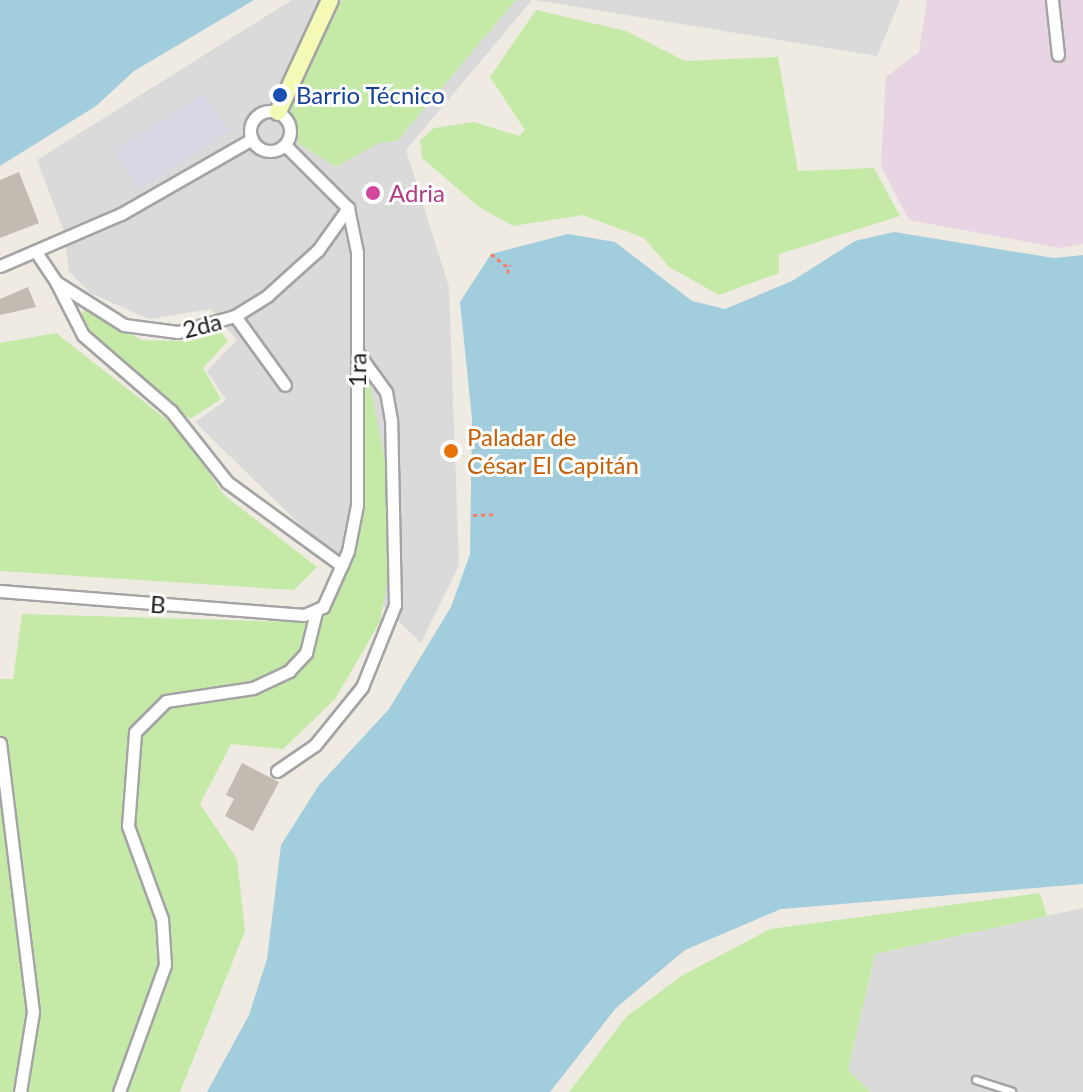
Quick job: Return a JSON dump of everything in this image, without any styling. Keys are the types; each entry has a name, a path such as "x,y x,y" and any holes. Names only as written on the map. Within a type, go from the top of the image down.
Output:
{"street":[{"path":"278,112 330,0"},
{"path":"1052,0 1058,55"},
{"path":"252,139 256,117 278,112"},
{"path":"278,112 291,131 285,145"},
{"path":"252,139 263,150 285,145"},
{"path":"0,266 38,255 252,139"},
{"path":"285,145 348,208"},
{"name":"2da","path":"38,255 56,282 124,325 154,333 235,316 299,270 348,208"},
{"name":"1ra","path":"119,1092 165,965 162,919 128,826 135,732 166,701 253,688 289,671 306,653 316,612 342,566 357,505 357,252 348,208"},
{"path":"56,282 83,335 171,411 227,482 342,566"},
{"path":"235,316 285,385"},
{"path":"277,771 315,745 362,687 395,605 391,420 386,392 357,352"},
{"name":"B","path":"0,591 316,612"},
{"path":"0,743 32,998 20,1092"}],"lane":[{"path":"976,1080 1012,1092"}],"path":[{"path":"491,254 509,267 507,273"},
{"path":"473,515 496,514"}],"shaded area":[{"path":"292,0 532,0 406,150 449,287 459,565 421,643 195,422 226,400 207,371 237,340 211,309 149,319 90,293 69,271 64,232 37,160"},
{"path":"535,0 900,0 877,56"},
{"path":"927,0 1083,0 1083,244 1060,248 909,220 881,166 886,77 919,52"},
{"path":"204,93 229,132 139,190 114,151"},
{"path":"1083,908 1083,1092 871,1092 848,1070 875,954"}],"green space":[{"path":"342,0 516,0 397,141 379,143 336,167 298,143 291,106"},
{"path":"536,10 626,31 685,61 778,57 798,171 874,168 900,216 779,254 779,273 719,295 669,267 644,238 583,215 513,226 479,207 422,158 420,140 434,128 474,122 519,136 525,130 490,77"},
{"path":"85,307 141,340 188,341 221,332 228,341 203,368 221,399 190,419 98,340 80,318"},
{"path":"56,333 180,430 224,495 317,567 294,590 0,571 0,343"},
{"path":"369,380 388,476 390,566 380,622 335,699 283,749 231,744 200,804 237,859 245,931 180,1092 0,1092 0,679 13,679 22,614 295,622 328,612 358,540 363,383"},
{"path":"1040,893 1047,916 875,954 848,1070 871,1092 569,1092 627,1016 683,975 770,929"}],"water":[{"path":"0,0 254,0 134,71 96,106 0,166"},
{"path":"894,232 1054,258 1083,255 1083,884 781,909 685,950 616,1008 550,1092 207,1092 249,1015 267,959 281,845 319,785 389,709 451,607 470,554 472,419 460,302 491,254 568,234 615,242 692,301 725,309 792,281 855,241"}],"building":[{"path":"19,172 39,223 0,238 0,180"},
{"path":"28,287 36,307 0,315 0,299"},
{"path":"242,763 279,782 253,831 225,816 234,799 226,795"}],"place":[{"name":"Barrio Técnico","path":"280,95"},
{"name":"Adria","path":"373,193"},
{"name":"Paladar de César El Capitán","path":"451,451"}]}
